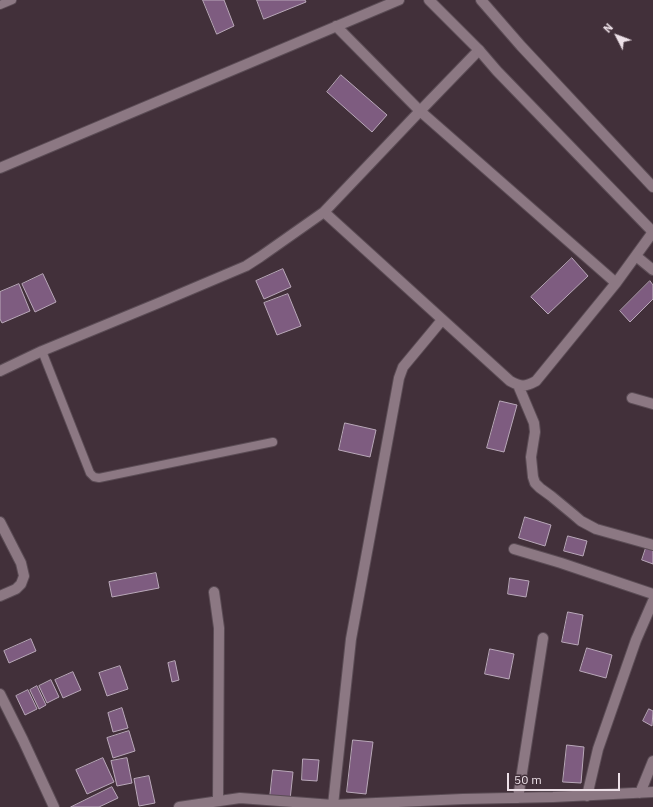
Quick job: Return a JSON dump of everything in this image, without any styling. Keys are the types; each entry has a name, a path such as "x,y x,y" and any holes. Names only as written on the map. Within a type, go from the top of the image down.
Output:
{"street":[{"path":"0,168 399,0"},
{"path":"324,212 510,381 518,386 527,386 536,381 616,283 653,232 497,72 479,50 429,0"},
{"path":"481,0 521,46 653,187"},
{"path":"336,26 420,111 616,283"},
{"path":"0,371 246,266 260,257 324,212 479,50"},
{"path":"636,256 653,270"},
{"path":"333,805 352,639 399,378 403,367 442,320"},
{"path":"518,386 534,423 535,432 531,457 535,483 574,516 596,529 653,545"},
{"path":"632,398 653,404"},
{"path":"0,522 21,563 24,576 21,584 16,589 0,596"},
{"path":"514,549 653,594"},
{"path":"214,592 218,628 218,801"},
{"path":"587,796 598,749 636,640 653,601"},
{"path":"518,798 543,638"},
{"path":"0,694 4,714 23,740 54,807"},
{"path":"640,793 653,761"},
{"path":"179,807 195,806 240,798 333,805 397,805 463,803 518,798 653,792"}],"lane":[{"path":"0,5 12,0"},
{"path":"42,352 90,473 94,477 99,478 273,442"}],"building":[{"path":"203,0 224,0 234,26 217,34"},
{"path":"257,0 305,0 306,2 264,19"},
{"path":"341,75 387,115 372,132 327,92"},
{"path":"572,258 588,276 548,314 531,297"},
{"path":"283,269 291,287 264,299 256,281"},
{"path":"43,274 56,302 35,312 22,284"},
{"path":"650,281 653,285 653,299 630,322 620,311"},
{"path":"19,284 30,311 2,323 0,319 0,292"},
{"path":"288,294 301,326 277,335 264,303"},
{"path":"500,401 517,405 504,452 487,448"},
{"path":"345,423 376,430 370,457 339,450"},
{"path":"525,517 551,525 545,546 519,538"},
{"path":"568,536 587,541 583,556 564,551"},
{"path":"646,548 653,550 653,564 642,560"},
{"path":"156,573 159,588 112,597 109,582"},
{"path":"510,578 529,581 526,597 508,594"},
{"path":"568,612 583,615 578,645 562,642"},
{"path":"31,639 36,651 9,663 4,651"},
{"path":"587,648 612,655 606,678 580,671"},
{"path":"490,649 514,654 509,679 485,674"},
{"path":"175,661 179,680 172,682 168,663"},
{"path":"120,666 128,689 107,696 99,673"},
{"path":"73,672 81,690 63,698 55,680"},
{"path":"51,680 59,697 47,703 39,686"},
{"path":"37,686 46,705 39,709 30,690"},
{"path":"28,690 37,709 25,715 16,696"},
{"path":"122,708 128,728 113,732 108,713"},
{"path":"649,709 653,711 652,726 643,721"},
{"path":"129,731 135,751 113,758 107,738"},
{"path":"353,740 373,742 366,794 347,792"},
{"path":"567,745 584,747 581,783 563,782"},
{"path":"103,758 114,782 87,794 76,770"},
{"path":"127,758 132,783 117,786 111,761"},
{"path":"303,759 319,760 317,781 302,780"},
{"path":"273,770 293,772 290,800 270,798"},
{"path":"149,776 155,803 139,806 134,779"},
{"path":"112,787 118,798 99,807 71,807"}]}
